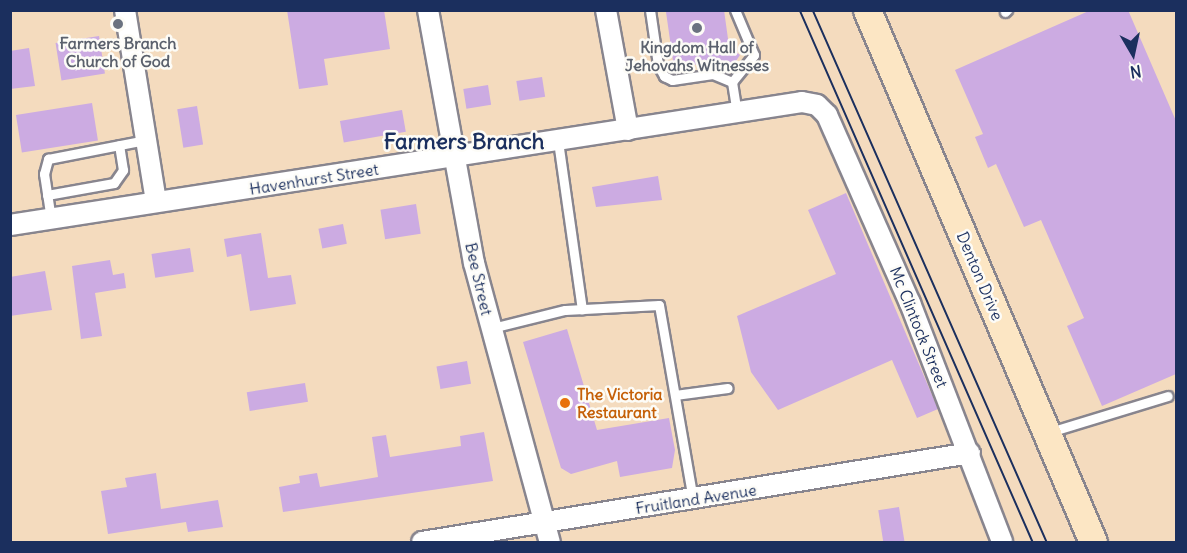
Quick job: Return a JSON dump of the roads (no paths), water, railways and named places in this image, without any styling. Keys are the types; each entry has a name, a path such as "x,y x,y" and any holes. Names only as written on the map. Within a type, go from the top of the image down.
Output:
{"street":[{"path":"125,10 156,202"},
{"name":"Bee Street","path":"428,10 453,158 491,328 547,533"},
{"path":"606,10 628,130"},
{"name":"Denton Drive","path":"867,10 1093,543"},
{"name":"Havenhurst Street","path":"10,225 802,102 817,105 827,115"},
{"name":"Mc Clintock Street","path":"827,115 970,453 1002,543"},
{"name":"Fruitland Avenue","path":"422,543 547,533 693,499 970,453"}],"lane":[{"path":"650,10 658,65 664,76 672,80 713,74 732,82"},
{"path":"735,10 754,55 732,82 737,113"},
{"path":"51,219 44,165 56,155 146,140"},
{"path":"558,141 582,309"},
{"path":"47,195 105,186 121,178 119,145"},
{"path":"491,328 582,309 659,305 693,499"},
{"path":"675,395 728,388"},
{"path":"1047,433 1168,396"}],"tram line":[{"path":"800,10 1033,542"},
{"path":"813,10 1047,542"}],"place":[{"name":"Farmers Branch Church of God","path":"118,24"},
{"name":"Kingdom Hall of Jehovahs Witnesses","path":"697,28"},
{"name":"The Victoria Restaurant","path":"565,403"}],"district":[{"name":"Farmers Branch","path":"464,142"}]}
